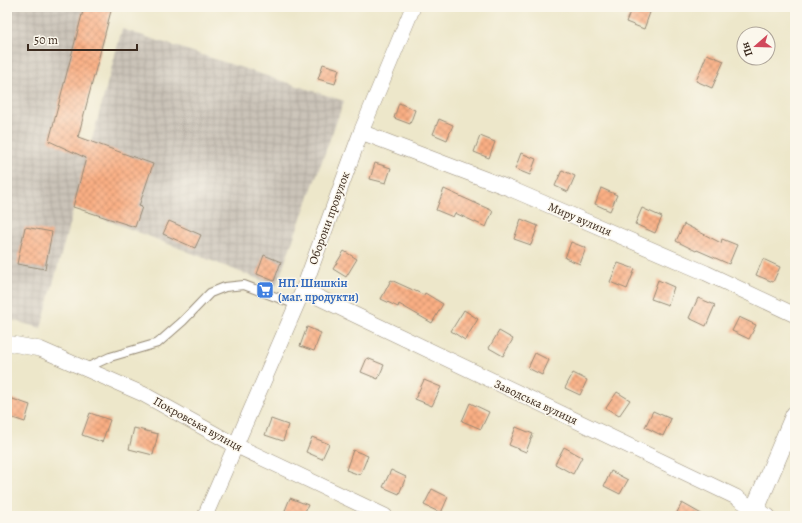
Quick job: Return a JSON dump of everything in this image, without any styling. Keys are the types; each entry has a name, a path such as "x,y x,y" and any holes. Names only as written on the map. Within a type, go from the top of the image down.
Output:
{"street":[{"name":"Оборони провулок","path":"204,516 297,305 361,132 413,7"},
{"name":"Миру вулиця","path":"361,132 512,189 706,273 795,315"},
{"name":"Заводська вулиця","path":"303,290 736,497 759,514"},
{"name":"Покровська вулиця","path":"7,343 40,349 143,394 235,445 385,516"},
{"path":"759,514 795,415"}],"lane":[{"path":"86,368 110,358 158,343 183,321 210,293 225,287 244,285 297,305"}],"shaded area":[{"path":"7,7 112,7 74,152 88,154 122,29 344,101 276,286 74,207 41,328 7,319"}],"building":[{"path":"84,7 112,7 78,137 153,164 139,206 142,207 135,227 73,207 86,158 49,141"},
{"path":"632,7 652,7 644,29 626,22"},
{"path":"707,54 724,61 712,88 696,81"},
{"path":"323,64 339,69 335,84 318,79"},
{"path":"399,103 415,110 410,124 394,118"},
{"path":"439,119 453,125 447,140 433,134"},
{"path":"480,136 495,142 489,158 474,152"},
{"path":"521,153 536,159 530,175 515,169"},
{"path":"375,163 391,168 386,183 370,179"},
{"path":"562,170 575,176 568,192 555,186"},
{"path":"601,188 617,195 610,211 595,204"},
{"path":"444,189 493,211 486,227 455,213 453,217 436,210"},
{"path":"642,208 662,217 655,233 635,224"},
{"path":"521,219 538,226 531,245 514,239"},
{"path":"169,221 201,235 195,248 163,234"},
{"path":"684,224 721,243 722,239 737,245 729,264 697,250 696,251 676,241"},
{"path":"25,227 52,232 45,269 17,264"},
{"path":"571,242 586,248 580,264 565,258"},
{"path":"344,251 357,259 346,277 333,269"},
{"path":"264,255 281,262 274,281 257,274"},
{"path":"763,259 780,267 773,282 756,275"},
{"path":"618,263 635,269 627,289 610,282"},
{"path":"391,280 424,295 425,293 443,304 432,323 399,304 398,307 381,299"},
{"path":"658,280 674,287 668,305 651,299"},
{"path":"698,298 715,305 706,326 689,318"},
{"path":"464,310 478,319 465,340 451,331"},
{"path":"739,317 756,325 749,339 732,331"},
{"path":"307,327 321,333 314,351 300,346"},
{"path":"499,331 513,339 503,356 489,348"},
{"path":"535,353 549,360 542,375 528,368"},
{"path":"367,358 384,365 378,379 361,372"},
{"path":"573,373 587,380 580,395 565,388"},
{"path":"424,380 441,387 432,406 415,399"},
{"path":"617,392 630,400 619,416 606,408"},
{"path":"7,397 30,405 25,422 7,416"},
{"path":"470,403 489,412 481,429 462,421"},
{"path":"653,411 671,419 663,436 645,427"},
{"path":"90,413 110,420 102,442 82,435"},
{"path":"271,419 288,425 283,441 265,435"},
{"path":"516,427 533,434 526,452 509,445"},
{"path":"134,428 158,434 153,455 129,449"},
{"path":"312,437 329,444 322,459 306,452"},
{"path":"564,447 582,457 573,474 555,464"},
{"path":"353,450 368,456 360,475 346,470"},
{"path":"391,470 406,477 399,494 383,487"},
{"path":"611,471 628,480 620,494 604,486"},
{"path":"432,489 448,497 441,513 424,505"},
{"path":"290,498 308,505 303,516 292,516 284,513"},
{"path":"682,503 705,516 675,516"}],"place":[{"name":"НП. Шишкін (маг. продукти)","path":"265,290"}]}
